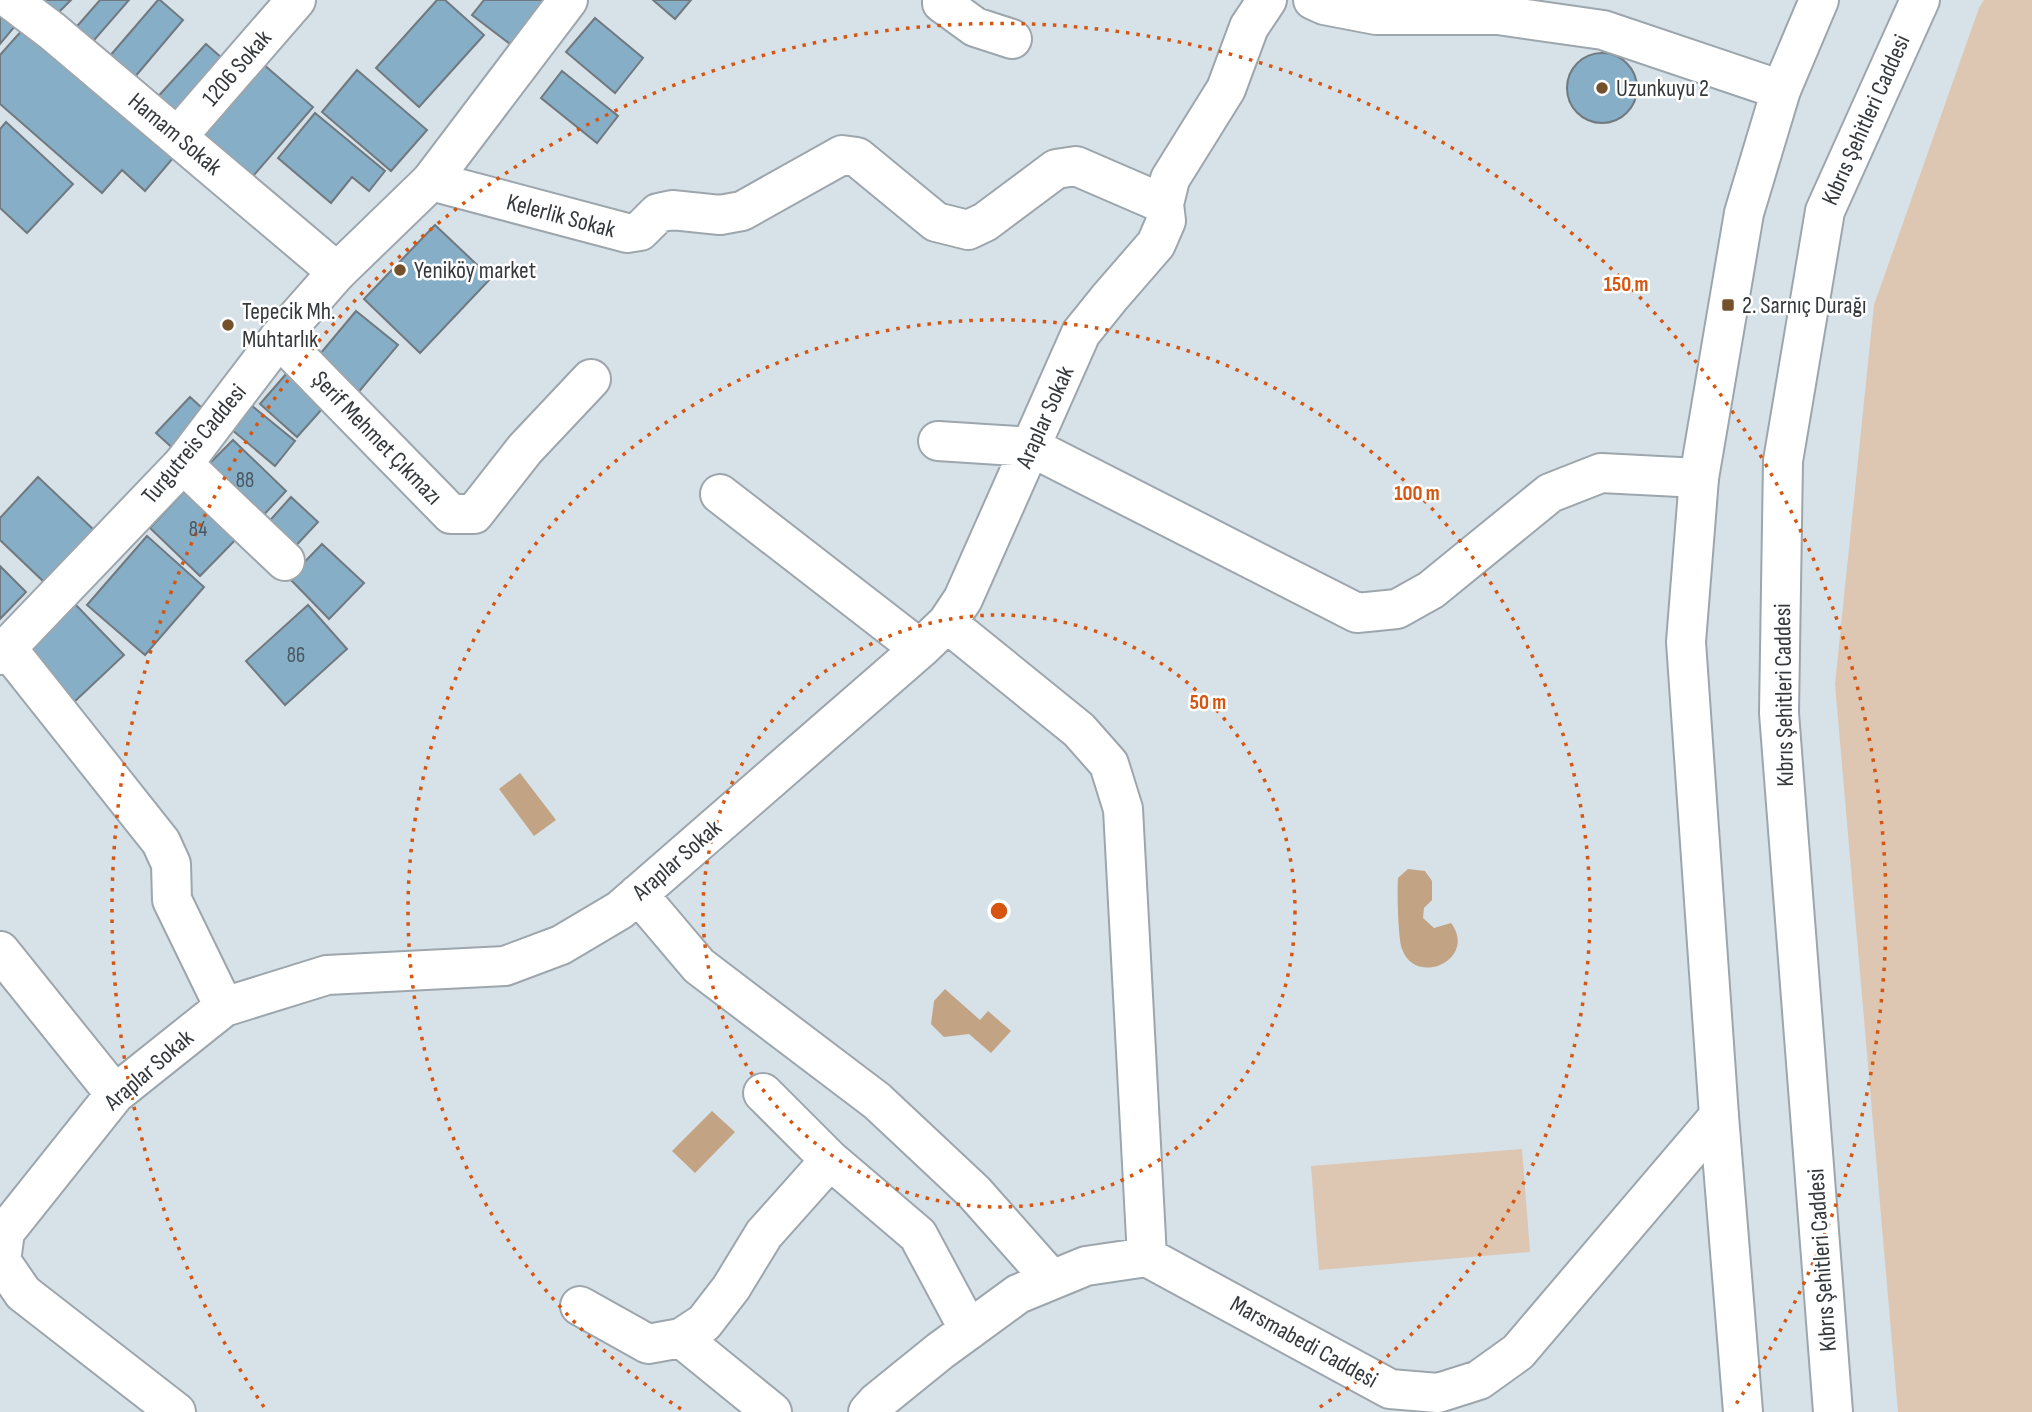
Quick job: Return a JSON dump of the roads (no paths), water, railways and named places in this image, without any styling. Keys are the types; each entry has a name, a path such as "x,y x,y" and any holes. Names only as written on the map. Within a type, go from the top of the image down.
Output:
{"main road":[{"name":"Hamam Sokak","path":"11,0 178,136 337,272"},
{"name":"1206 Sokak","path":"178,136 296,0"},
{"name":"Turgutreis Caddesi","path":"4,651 183,464 279,338 337,272 431,181 568,0"},
{"path":"942,0 942,3 975,27 1012,39"},
{"name":"Araplar Sokak","path":"176,1412 23,1293 1,1261 5,1231 115,1094 224,1007 327,975 505,966 561,945 621,910 933,636 963,599 1081,333 1156,244 1166,221 1164,204 1170,179 1226,89 1249,27 1267,0"},
{"path":"1313,0 1324,5 1376,15 1498,15 1603,30 1781,90"},
{"path":"1743,1412 1686,642 1699,478 1744,213 1781,90 1819,0"},
{"name":"Kıbrıs Şehitleri Caddesi","path":"1833,1412 1780,713 1783,461 1825,211 1920,0"},
{"name":"Kelerlik Sokak","path":"431,181 627,233 640,230 658,213 672,210 720,215 742,211 842,155 857,157 936,222 968,230 985,222 1056,169 1076,166 1164,204"},
{"name":"Şerif Mehmet Çıkmazı","path":"279,338 452,514 474,514 525,449 591,379"},
{"path":"938,441 1031,447 1357,613 1396,608 1431,590 1550,493 1601,473 1699,478"},
{"path":"183,464 285,561"},
{"path":"720,494 1079,730 1109,764 1122,809 1147,1257 1086,1266 1018,1294 969,1329 868,1412"},
{"path":"4,651 161,842 171,864 172,900 224,1007"},
{"path":"638,894 699,966 877,1101 974,1192 1052,1280"},
{"path":"0,951 115,1094"},
{"path":"763,1093 830,1160 918,1235 969,1329"},
{"name":"Marsmabedi Caddesi","path":"1147,1257 1390,1389 1438,1393 1479,1380 1518,1352 1719,1116"},
{"path":"580,1306 648,1345 681,1338 704,1323 731,1288 764,1234 830,1160"},
{"path":"681,1338 772,1412"}],"place":[{"name":"Uzunkuyu 2","path":"1602,88"},
{"name":"Yeniköy market","path":"400,270"},
{"name":"2. Sarnıç Durağı","path":"1728,305"},
{"name":"Tepecik Mh. Muhtarlık","path":"228,325"}]}
